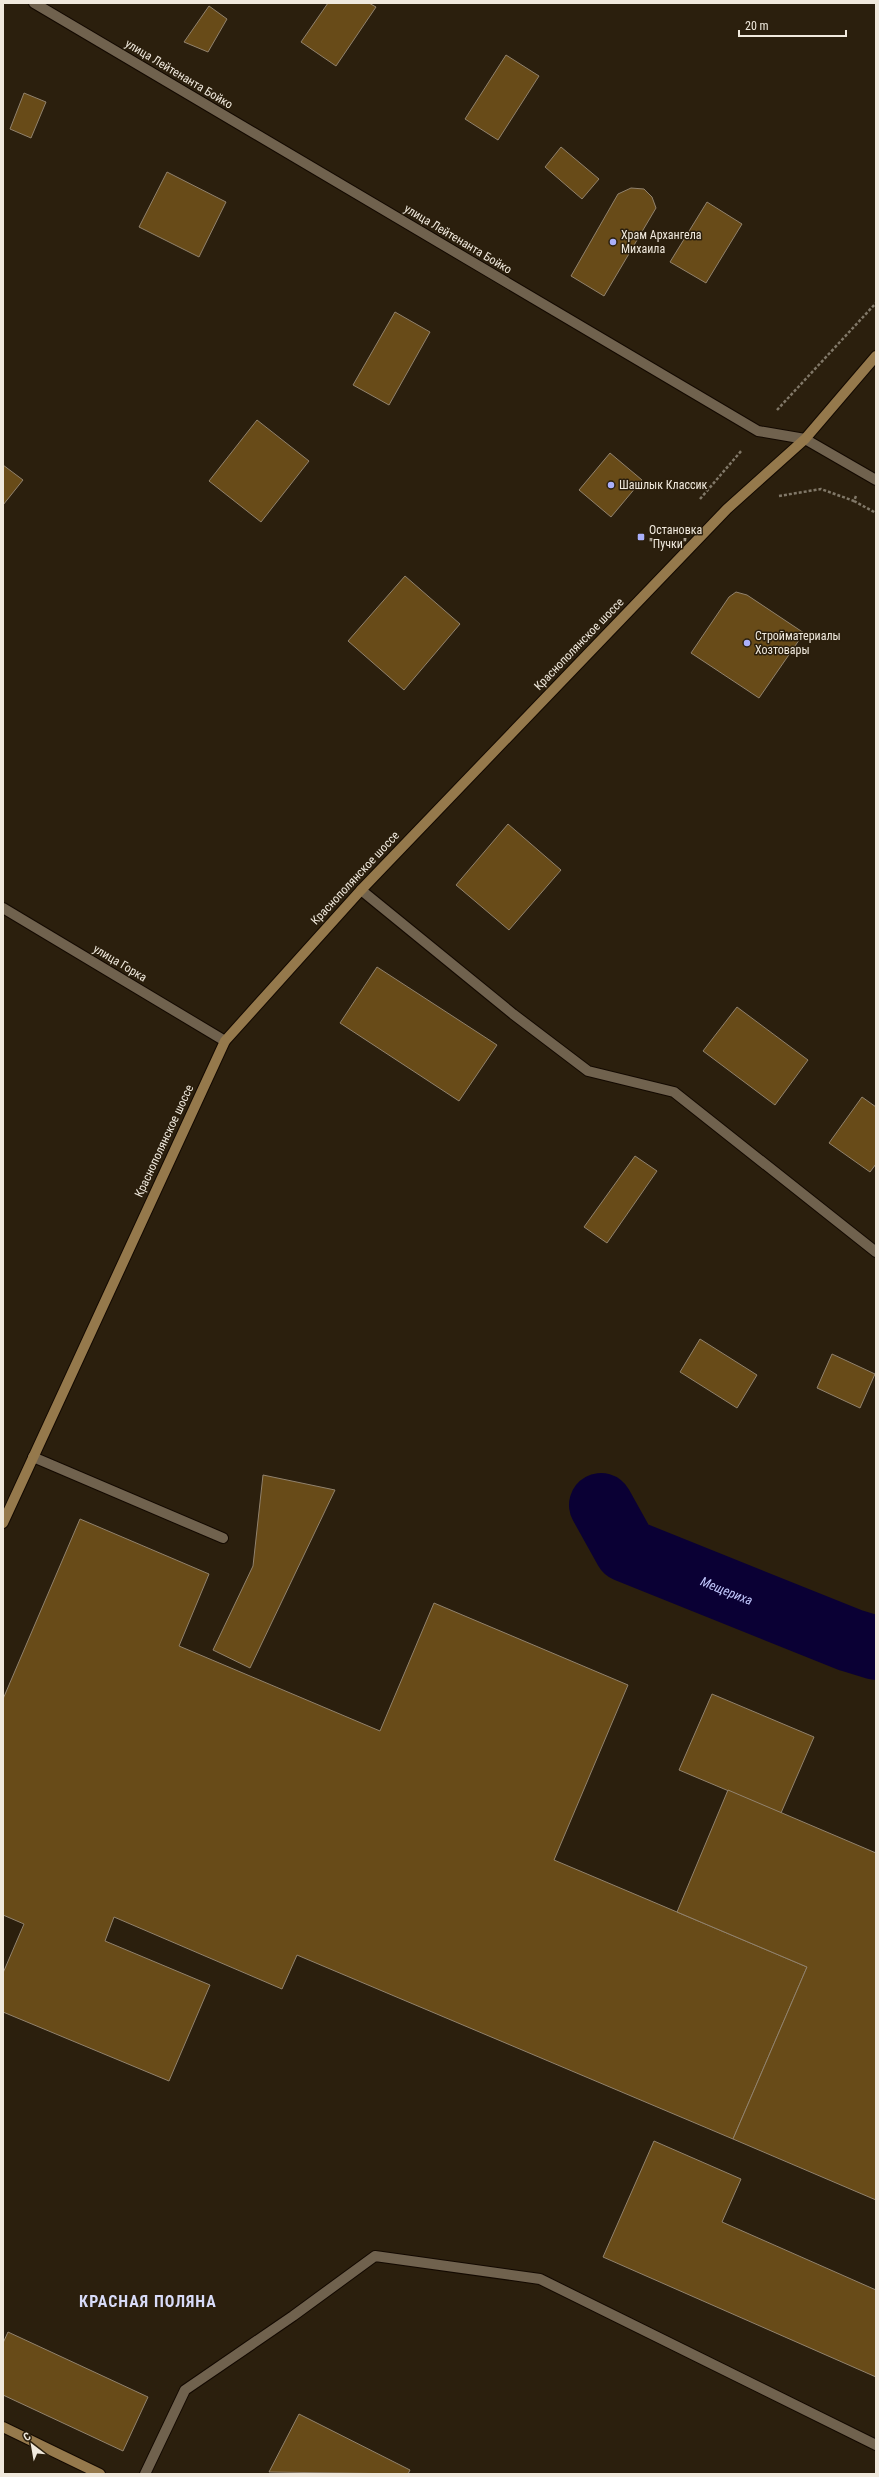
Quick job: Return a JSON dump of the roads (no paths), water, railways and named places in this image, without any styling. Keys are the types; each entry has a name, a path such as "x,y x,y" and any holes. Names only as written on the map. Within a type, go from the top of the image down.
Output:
{"main road":[{"name":"Краснополянское шоссе","path":"3,1523 225,1041 361,890 726,509 805,440 876,356"},
{"path":"3,2427 100,2474"}],"street":[{"name":"улица Лейтенанта Бойко","path":"34,3 758,431 805,440 876,480"},
{"path":"361,890 513,1014 588,1072 674,1092 876,1252"},
{"name":"улица Горка","path":"3,908 225,1041"},
{"path":"33,1457 224,1538"},
{"path":"145,2474 185,2390 375,2256 540,2279 876,2445"}],"waterway":[{"name":"Мещериха","path":"601,1505 626,1550 850,1640 876,1648"}],"place":[{"name":"Храм Архангела Михаила","path":"613,242"},
{"name":"Шашлык Классик","path":"611,485"},
{"name":"Остановка \"Пучки\"","path":"641,537"},
{"name":"Стройматериалы Хозтовары","path":"747,643"}],"district":[{"name":"КРАСНАЯ ПОЛЯНА","path":"148,2301"}]}
